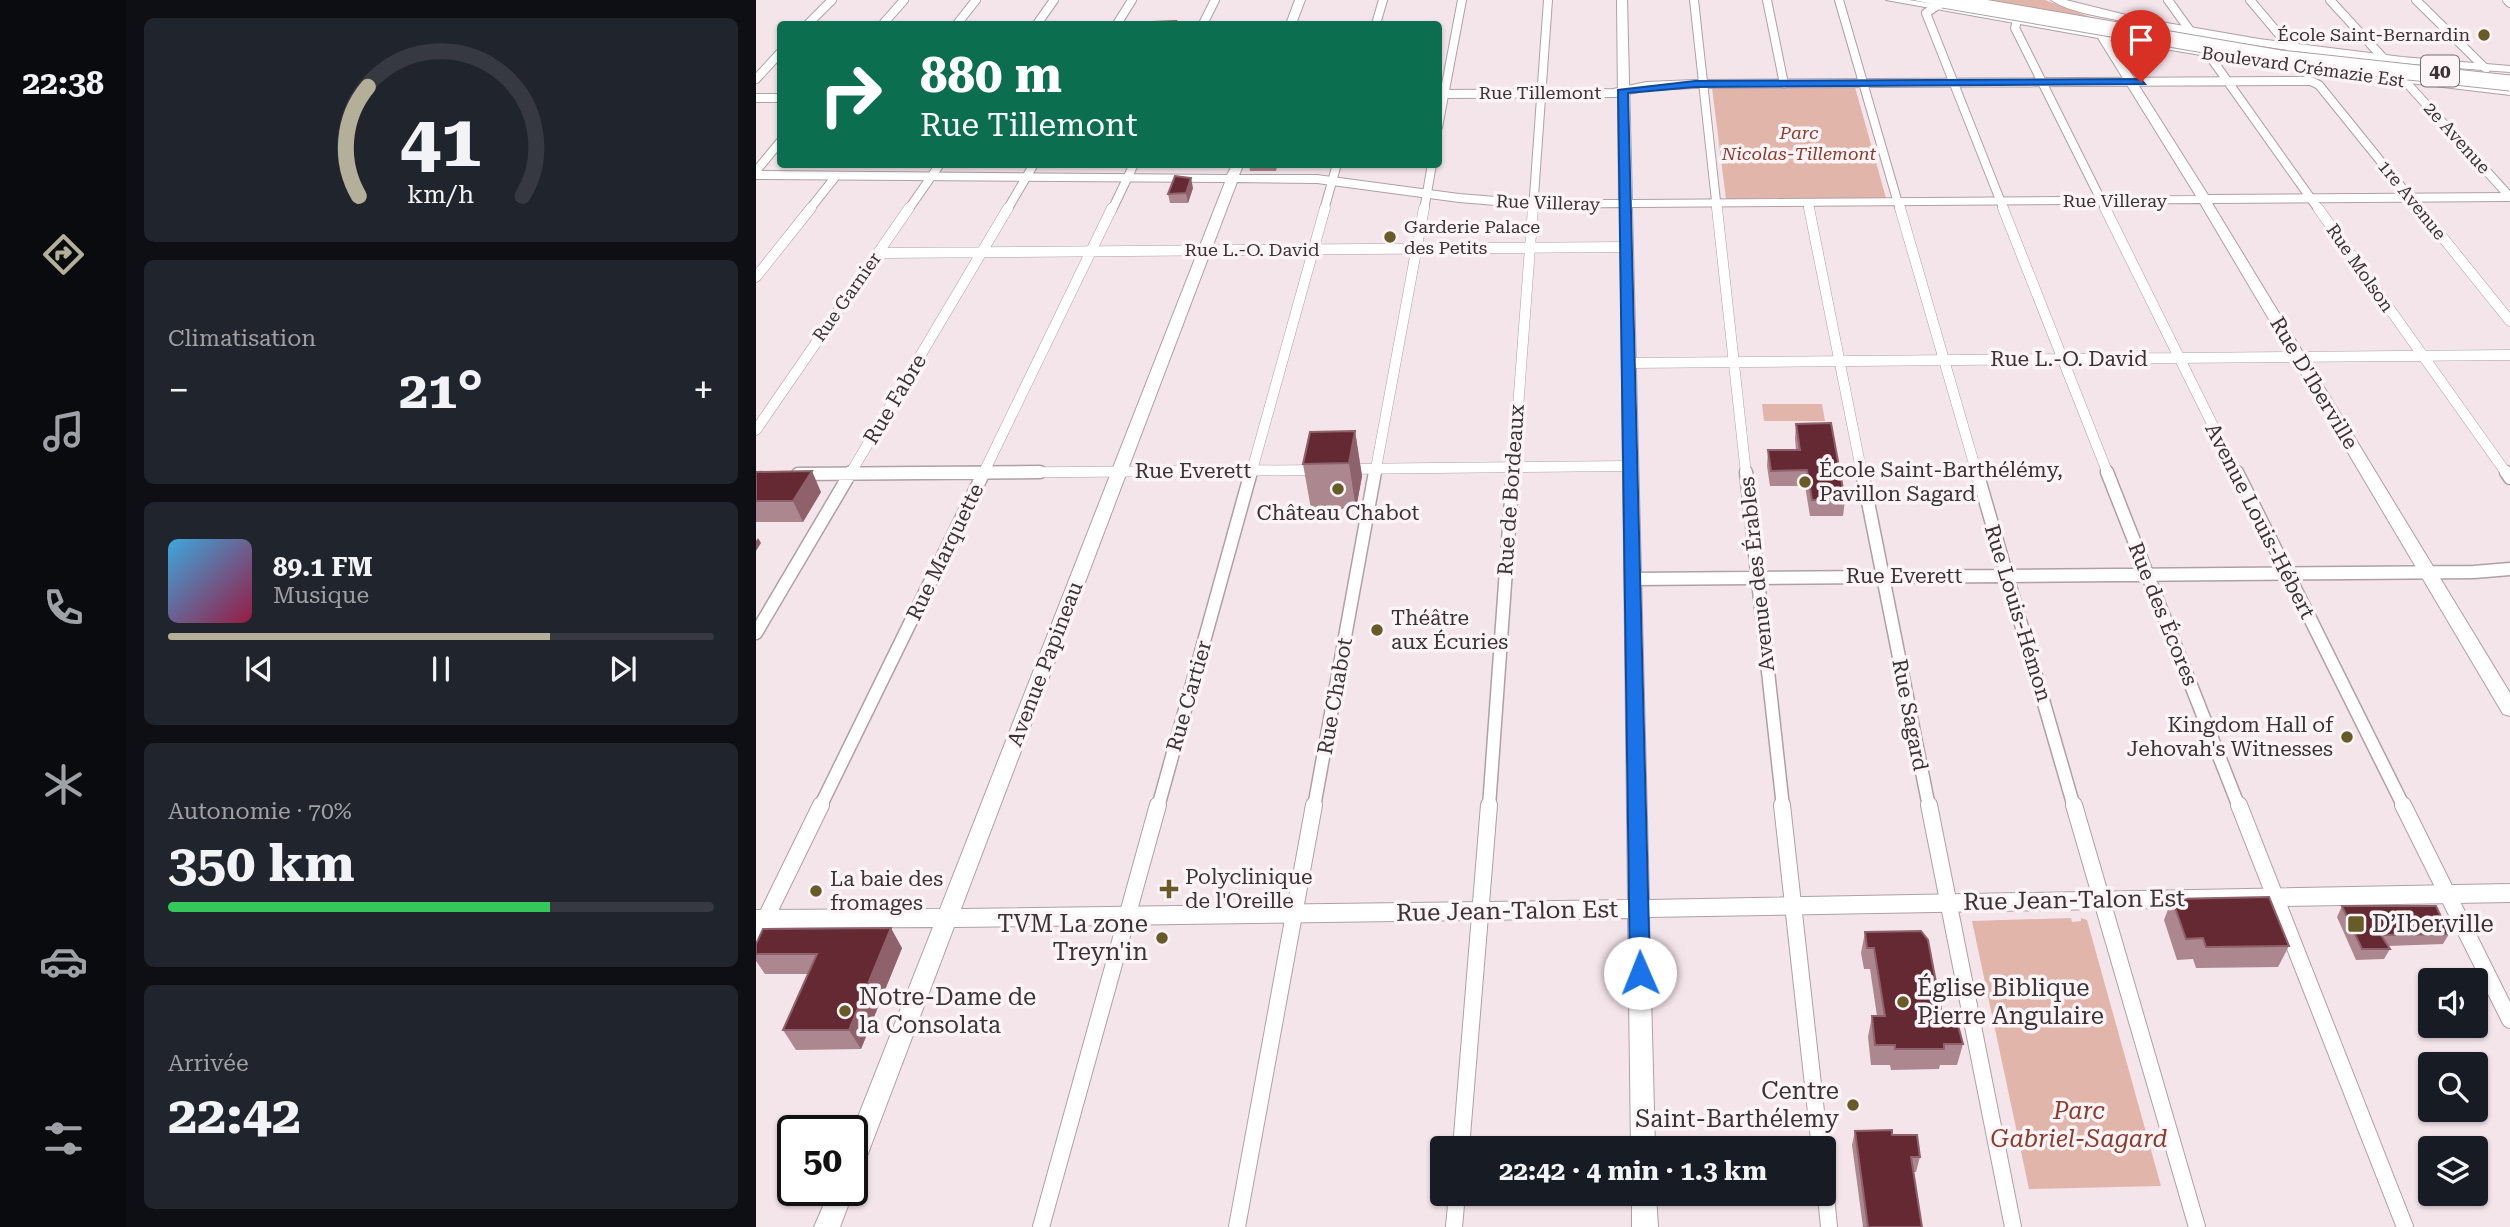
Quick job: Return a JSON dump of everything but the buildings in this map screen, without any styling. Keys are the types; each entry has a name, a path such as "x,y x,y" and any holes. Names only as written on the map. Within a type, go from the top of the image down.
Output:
{"highway":[{"path":"1920,0 2102,25"},
{"name":"40","path":"1972,0 2246,48 2380,61 2509,84"},
{"name":"40","path":"1939,3 2404,78"},
{"path":"2404,78 2463,84 2509,84"}],"main road":[{"path":"1292,21 1300,0"},
{"path":"1622,0 1643,1136"},
{"name":"Boulevard Crémazie Est","path":"1891,0 1939,3 2017,21 2119,28 2208,56 2306,67 2323,79 2404,78"},
{"name":"Boulevard Crémazie Est","path":"2056,0 2102,25 2191,31 2380,61 2485,68 2509,84"},
{"name":"Rue D'Iberville","path":"2101,0 2102,25 2118,56 2510,709"},
{"name":"Rue D'Iberville","path":"2114,0 2119,28 2118,56"},
{"name":"Rue Villeray","path":"756,173 1026,178 1128,177 1235,171 1533,204 2510,197"},
{"name":"Avenue Papineau","path":"868,1123 1235,171"},
{"name":"Rue Jean-Talon Est","path":"759,926 949,918 1481,913 1794,904 2510,892"},
{"path":"827,1227 836,1206"},
{"path":"1644,1206 1645,1227"}],"street":[{"path":"811,21 832,0"},
{"path":"886,21 904,0"},
{"path":"959,21 976,0"},
{"path":"1039,21 1054,0"},
{"path":"1119,21 1132,0"},
{"path":"1204,21 1215,0"},
{"path":"1377,21 1383,0"},
{"path":"1442,94 1462,0"},
{"name":"Rue de Bordeaux","path":"1462,1136 1548,0"},
{"name":"Avenue des Érables","path":"1694,0 1819,1136"},
{"path":"1767,0 1784,84"},
{"name":"Rue Louis-Hémon","path":"1839,0 2197,1227"},
{"name":"Rue Molson","path":"2168,0 2510,478"},
{"path":"2250,0 2292,49"},
{"path":"2330,0 2380,61"},
{"path":"2416,0 2485,68"},
{"name":"Rue des Écores","path":"1939,3 1926,13 2405,1227"},
{"name":"Avenue Louis-Hébert","path":"2017,21 2015,28 2510,1020"},
{"path":"756,79 777,56"},
{"name":"2e Avenue","path":"2404,78 2510,197"},
{"name":"Rue Tillemont","path":"1442,94 1623,90 1703,84 2313,81"},
{"name":"1re Avenue","path":"2313,81 2510,321"},
{"path":"756,98 777,98"},
{"path":"756,173 777,146"},
{"name":"Rue Garnier","path":"756,430 937,168"},
{"name":"Rue Fabre","path":"756,633 1032,168"},
{"name":"Rue Marquette","path":"759,926 1132,168"},
{"name":"Rue Cartier","path":"1041,1227 1336,168"},
{"name":"Rue Chabot","path":"1237,1227 1431,168"},
{"path":"756,277 836,176"},
{"name":"Rue Sagard","path":"1808,203 2013,1227"},
{"name":"Rue L.-O. David","path":"878,253 1626,247"},
{"name":"Rue L.-O. David","path":"1629,363 2510,355"},
{"name":"Rue Everett","path":"782,474 1630,466"},
{"name":"Rue Everett","path":"1633,579 2510,569"},
{"path":"1454,1227 1456,1206"},
{"path":"1827,1206 1829,1227"}],"green space":[{"path":"1987,0 2045,0 2093,19"},
{"name":"Parc Nicolas-Tillemont","path":"1855,87 1886,198 1726,199 1712,88"},
{"path":"1762,404 1822,404 1825,421 1764,421"},
{"name":"Parc Gabriel-Sagard","path":"2071,918 2072,922 2081,921 2081,918 2087,920 2161,1186 2029,1189 1972,921"}],"place":[{"name":"École Saint-Bernardin","path":"2484,35"},
{"name":"Garderie Palace des Petits","path":"1390,237"},
{"name":"École Saint-Barthélémy, Pavillon Sagard","path":"1805,482"},
{"name":"Château Chabot","path":"1338,489"},
{"name":"Théâtre aux Écuries","path":"1377,630"},
{"name":"Kingdom Hall of Jehovah's Witnesses","path":"2347,737"},
{"name":"Polyclinique de l'Oreille","path":"1169,889"},
{"name":"La baie des fromages","path":"816,891"},
{"name":"D’Iberville","path":"2356,924"},
{"name":"TVM La zone Treyn'in","path":"1162,938"},
{"name":"Église Biblique Pierre Angulaire","path":"1903,1002"},
{"name":"Notre-Dame de la Consolata","path":"845,1011"},
{"name":"Centre Saint-Barthélemy","path":"1853,1105"}],"route":[{"path":"1640,973 1623,90 1695,84 2141,82"}]}
